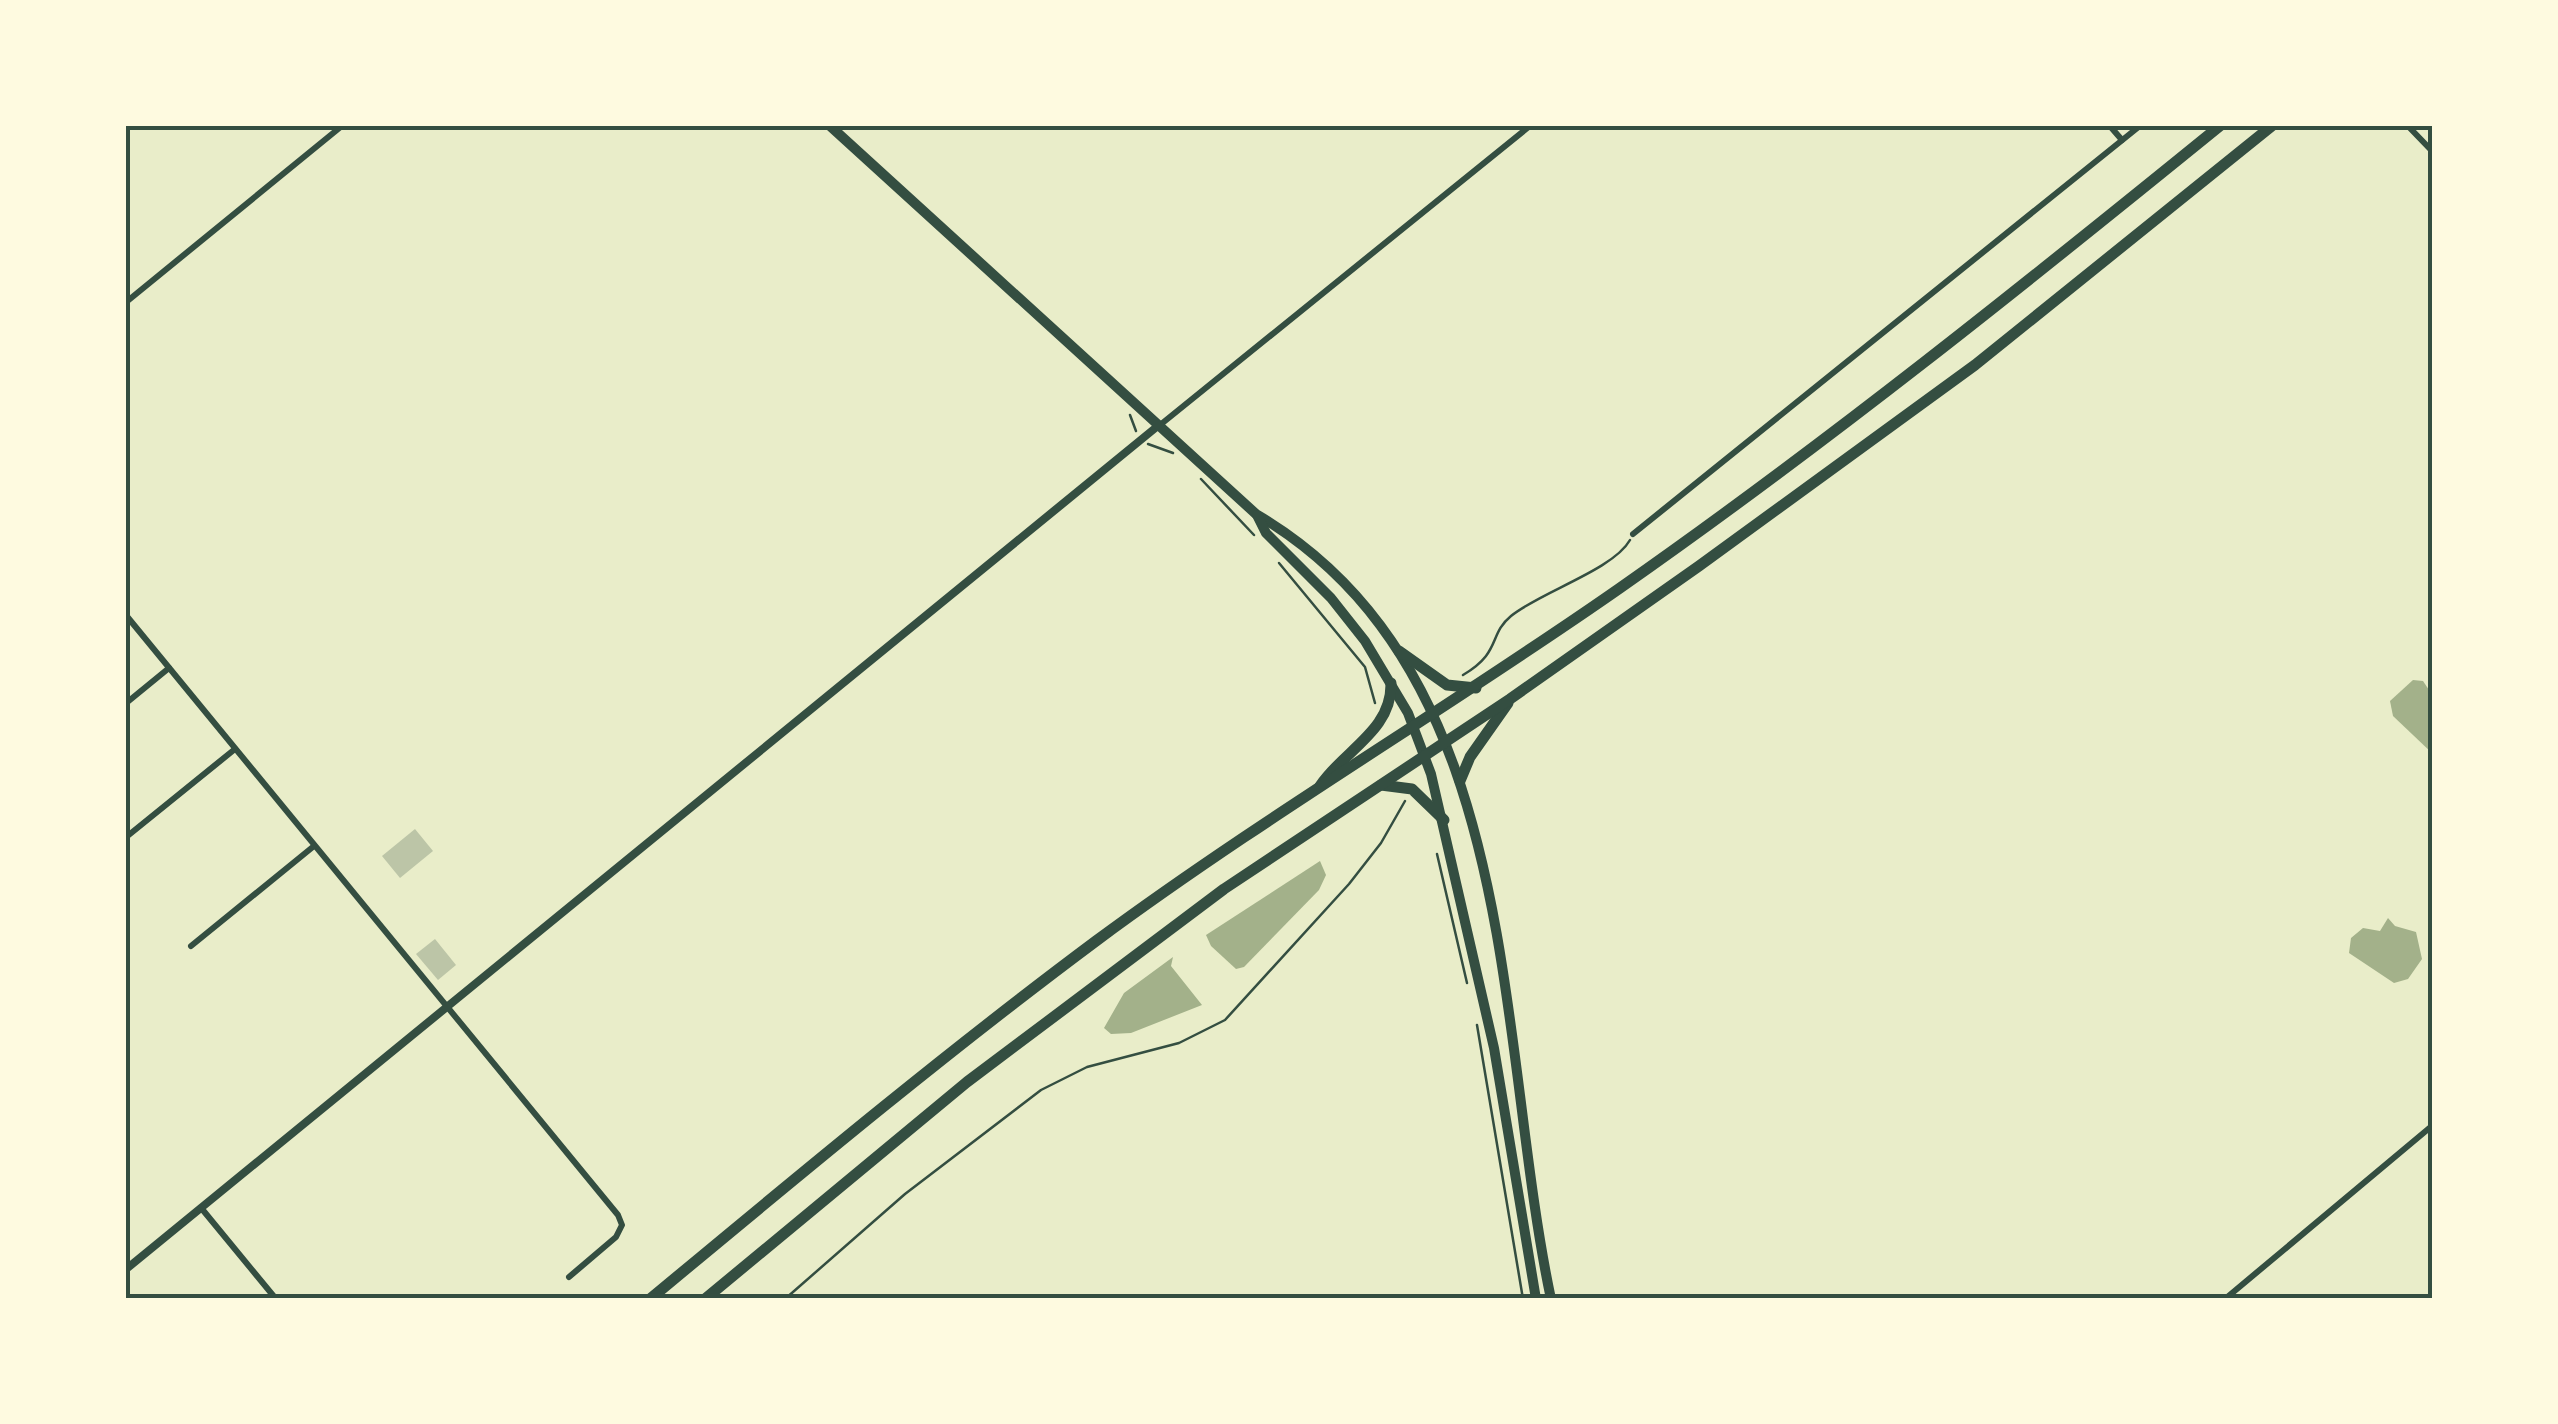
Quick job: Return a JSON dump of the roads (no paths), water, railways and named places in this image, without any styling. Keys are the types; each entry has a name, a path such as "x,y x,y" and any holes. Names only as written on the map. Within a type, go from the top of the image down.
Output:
{"highway":[{"path":"650,1299 946,1054 1131,916 1476,688 1743,501 1959,337 2221,125"},
{"path":"705,1299 967,1082 1224,889 1510,700 1975,365 2273,125"},
{"path":"1399,651 1448,685 1476,688"},
{"path":"1318,790 1334,765 1382,720 1392,700 1392,683"},
{"path":"1460,781 1470,757 1510,700"},
{"path":"1379,785 1412,789 1444,820"}],"main road":[{"path":"828,125 1256,514 1331,570 1399,651 1434,715 1460,781 1496,938 1551,1299"},
{"path":"1256,514 1266,533 1352,623 1392,683 1415,728 1444,820 1494,1048 1536,1299"}],"street":[{"path":"125,303 343,125"},
{"path":"125,1270 1530,125"},
{"path":"2110,125 2122,140"},
{"path":"1632,534 2141,125"},
{"path":"2407,125 2433,152"},
{"path":"125,614 618,1215 622,1225 616,1237 569,1277"},
{"path":"125,704 169,668"},
{"path":"125,838 235,749"},
{"path":"191,946 314,846"},
{"path":"2225,1299 2433,1125"},
{"path":"202,1208 275,1299"}]}
